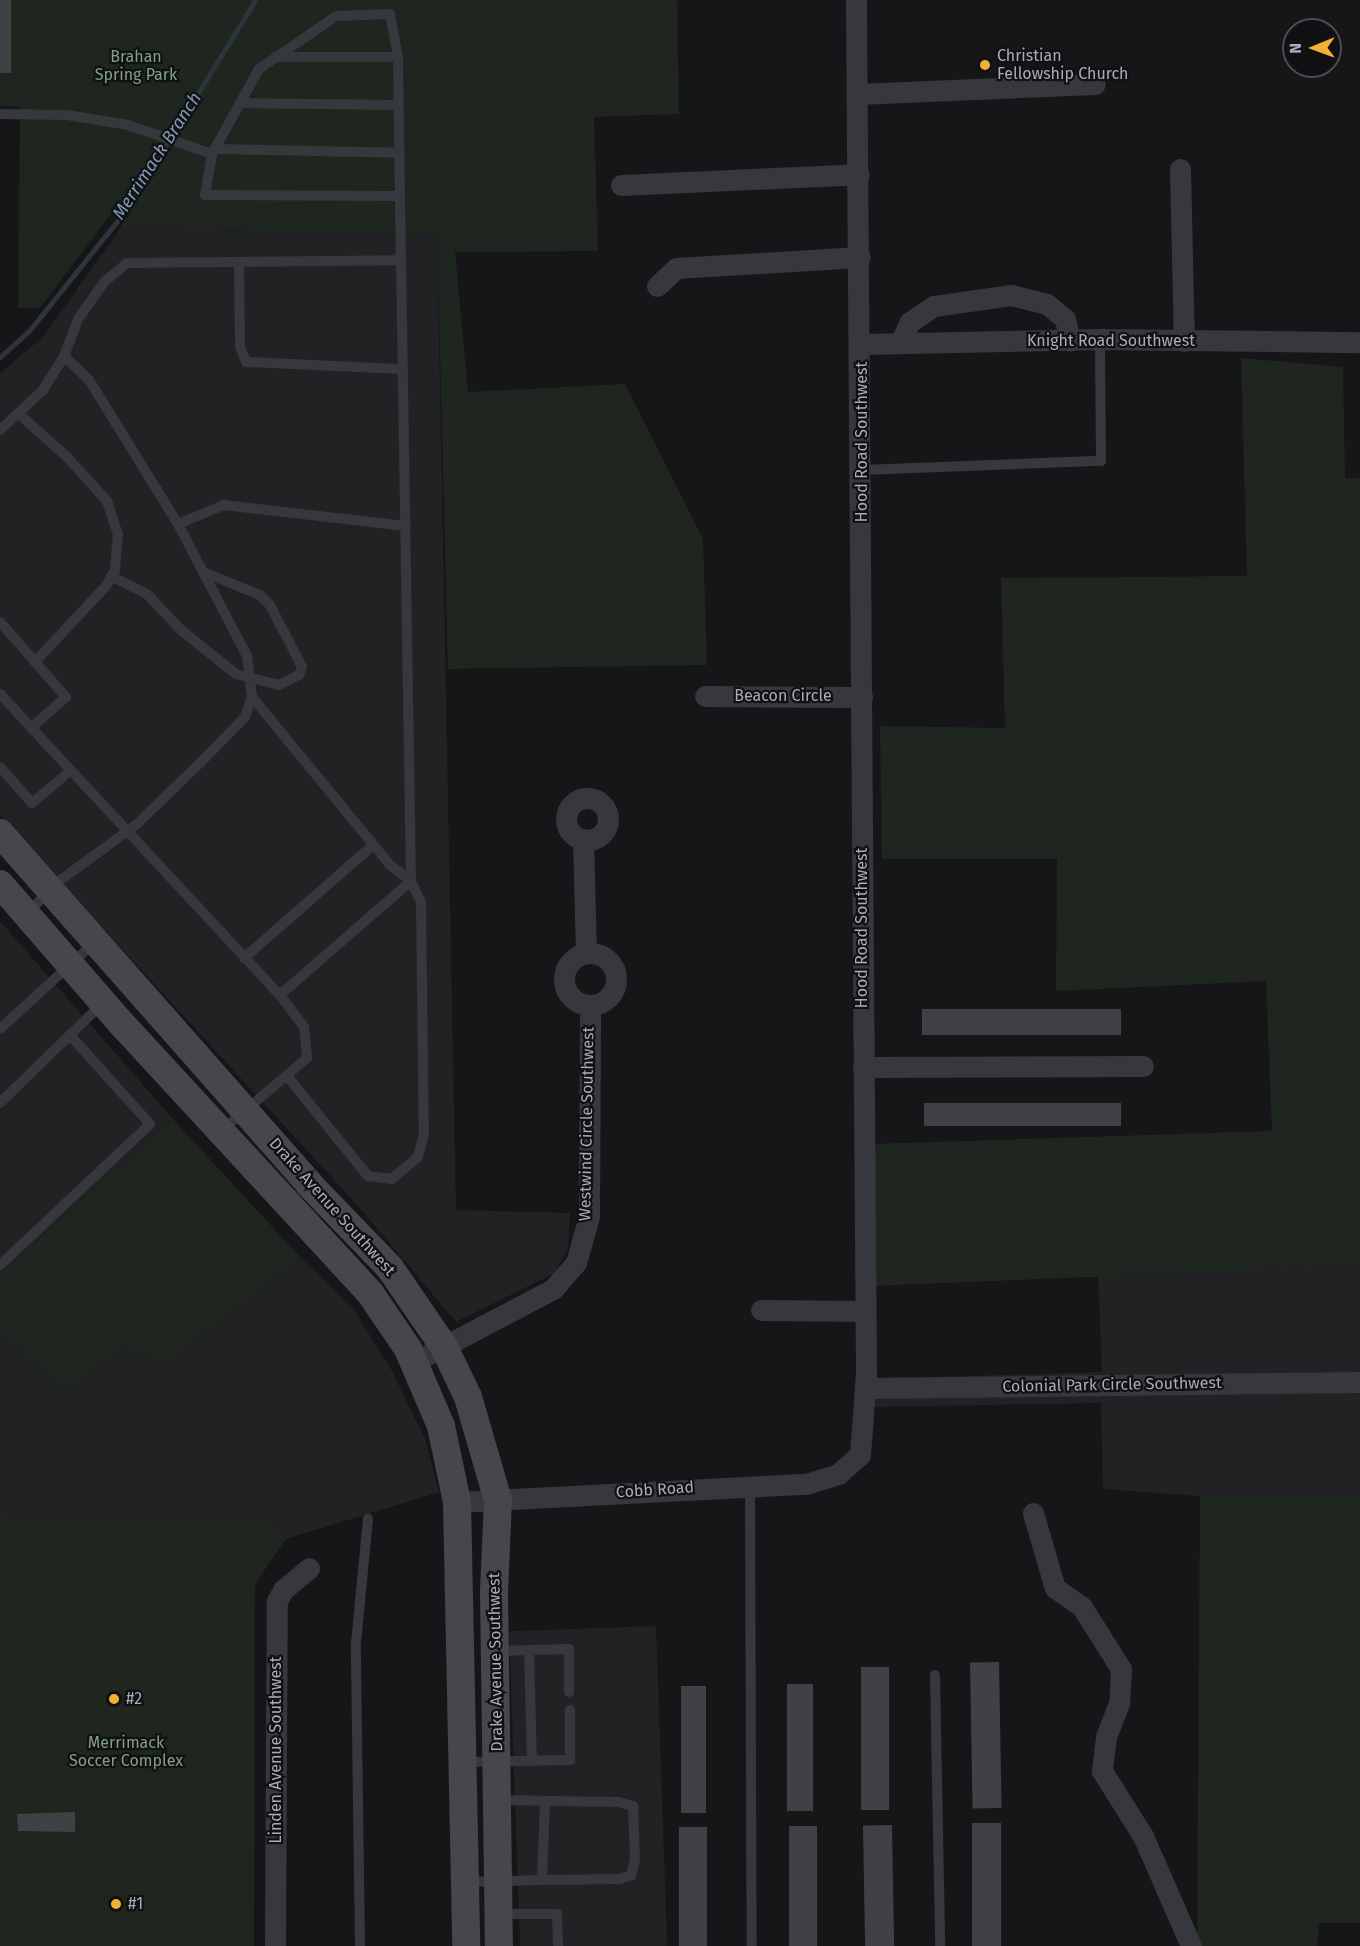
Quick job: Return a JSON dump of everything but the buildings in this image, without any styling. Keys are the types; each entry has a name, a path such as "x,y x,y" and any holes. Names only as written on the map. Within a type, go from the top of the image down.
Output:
{"street":[{"path":"657,286 676,268 860,257 856,0"},
{"path":"857,94 1095,84"},
{"path":"1180,169 1184,341"},
{"path":"621,185 859,174"},
{"name":"Hood Road Southwest","path":"813,1482 838,1474 861,1455 865,1388 860,257"},
{"path":"900,343 910,322 934,306 1011,295 1047,304 1065,320 1070,340"},
{"name":"Knight Road Southwest","path":"862,344 1100,339 1360,342"},
{"name":"Beacon Circle","path":"705,696 862,697"},
{"name":"Drake Avenue Southwest","path":"0,833 51,887 245,1111 390,1268 444,1347 468,1397 498,1500 495,1651 499,1946"},
{"path":"583,839 586,953"},
{"name":"Drake Avenue Southwest","path":"0,884 103,1003 370,1293 414,1362 441,1426 457,1502 466,1761 466,1946"},
{"path":"586,953 603,956 616,977 611,994 590,1005 574,999 564,976 571,961 586,953"},
{"name":"Westwind Circle Southwest","path":"414,1362 553,1289 576,1263 589,1216 590,1005"},
{"path":"863,1067 1143,1066"},
{"path":"761,1310 865,1311"},
{"name":"Colonial Park Circle Southwest","path":"865,1388 1360,1382"},
{"name":"Cobb Road","path":"498,1500 813,1482"},
{"path":"457,1502 498,1500"},
{"path":"1033,1513 1055,1588 1082,1607 1121,1669 1119,1703 1106,1737 1102,1771 1143,1836 1191,1946"},
{"name":"Linden Avenue Southwest","path":"275,1946 277,1601 282,1590 309,1568"}],"lane":[{"path":"280,995 411,881 398,57 390,14 336,16 258,69 214,152 205,195 400,196"},
{"path":"276,57 398,57"},
{"path":"240,103 398,105"},
{"path":"0,114 67,116 128,125 186,146 214,152 399,153"},
{"path":"0,430 43,390 64,356 78,320 105,281 128,263 401,260"},
{"path":"239,262 240,347 246,362 403,369"},
{"path":"862,470 1101,461 1100,339"},
{"path":"27,916 51,887 126,832 245,717 252,698 252,678 247,656 178,524 89,380 64,356"},
{"path":"19,414 67,456 107,501 119,550 111,576 82,615 35,662"},
{"path":"178,524 225,505 406,526"},
{"path":"111,576 147,594 222,666 252,678 279,685 299,675 302,667 270,605 260,595 203,572"},
{"path":"0,622 66,697 31,728"},
{"path":"0,694 280,995 304,1027 307,1058 222,1130"},
{"path":"252,698 373,844 411,881 421,902 424,1134 418,1157 392,1179 368,1176 287,1076"},
{"path":"0,767 32,803 70,771"},
{"path":"244,958 373,844"},
{"path":"0,1029 97,940"},
{"path":"0,1103 103,1003"},
{"path":"0,1264 150,1124 70,1035"},
{"path":"750,1485 752,1946"},
{"path":"360,1946 356,1643 368,1519"},
{"path":"495,1651 568,1649 569,1692"},
{"path":"530,1650 532,1761"},
{"path":"935,1675 940,1946"},
{"path":"466,1761 570,1760 570,1710"},
{"path":"466,1882 620,1879 631,1875 635,1860 633,1806 498,1800"},
{"path":"542,1880 545,1801"},
{"path":"499,1914 557,1914 558,1946"}],"shaded area":[{"path":"120,229 437,233 456,1210 570,1213 568,1247 555,1273 456,1322 358,1206 0,816 0,373 43,337"},
{"path":"0,921 172,1118 0,1274"},
{"path":"301,1258 352,1307 392,1371 425,1439 439,1492 286,1539 265,1518 0,1516 0,1331 63,1392 123,1348 165,1364"},
{"path":"1360,1266 1360,1496 1200,1496 1103,1489 1101,1403 873,1407 873,1379 1102,1372 1098,1276"},
{"path":"656,1626 667,1946 520,1946 509,1631"}],"green space":[{"name":"Brahan Spring Park","path":"0,0 677,0 679,114 594,117 598,251 455,252 468,392 625,384 703,539 707,665 448,669 437,233 120,229 129,206 124,197 40,308 18,308 20,106 0,106"},
{"path":"1241,358 1343,367 1345,478 1360,478 1360,1266 872,1286 871,1144 1272,1131 1266,981 1056,991 1057,859 882,859 880,726 1005,728 1001,578 1247,576"},
{"path":"172,1118 301,1258 165,1364 123,1348 63,1392 0,1331 0,1274"},
{"path":"1200,1496 1360,1496 1360,1923 1319,1923 1317,1946 1197,1946"},
{"name":"Merrimack Soccer Complex","path":"0,1516 265,1518 286,1539 255,1584 254,1946 0,1946"}],"waterway":[{"name":"Merrimack Branch","path":"0,357 29,331 129,206 255,0"}],"place":[{"name":"Christian Fellowship Church","path":"985,65"},
{"name":"#2","path":"114,1699"},
{"name":"#1","path":"116,1904"}]}
